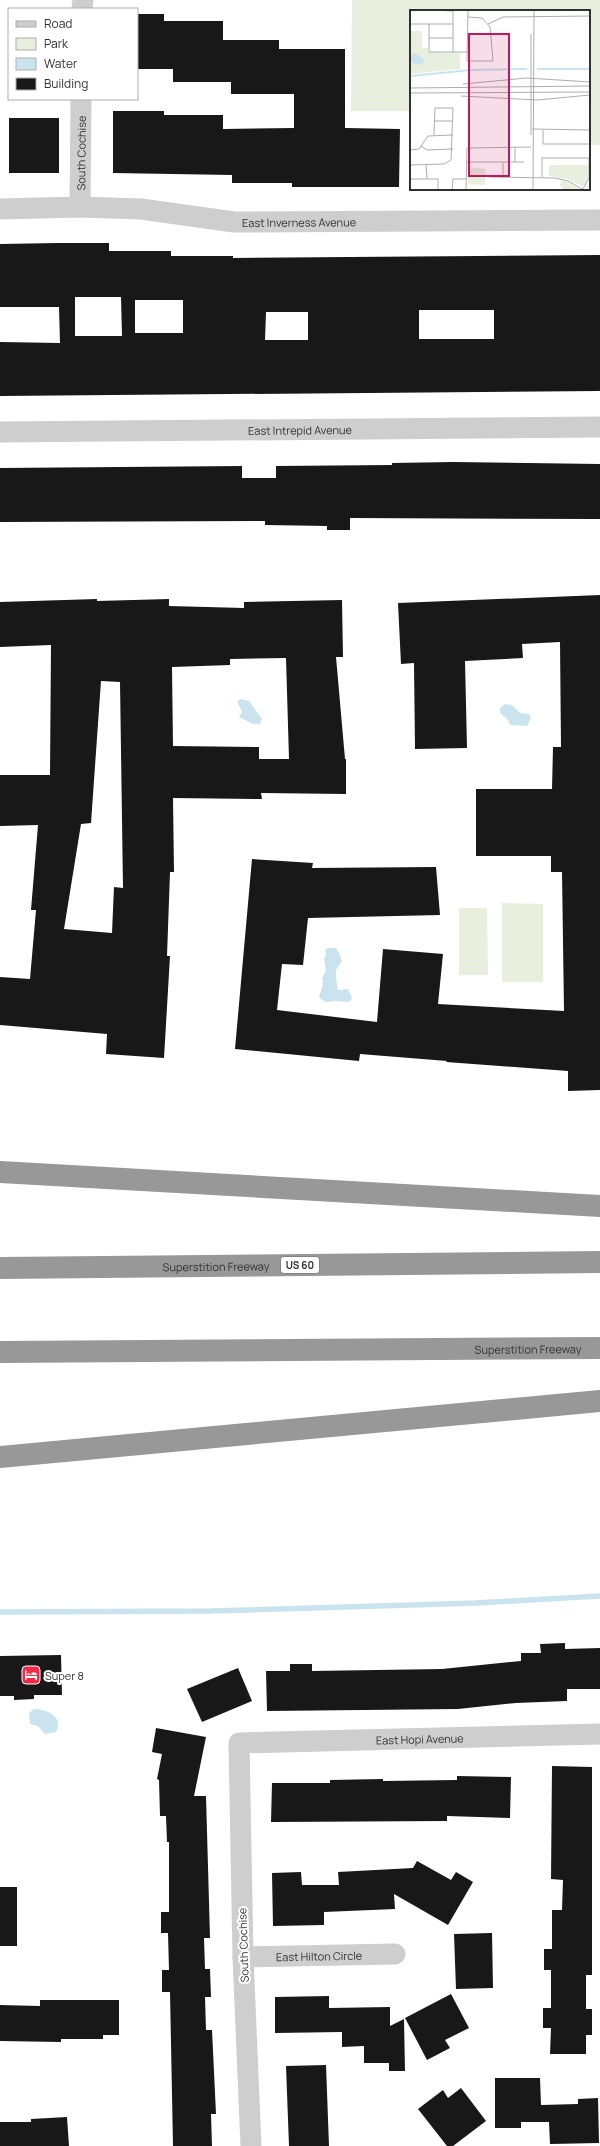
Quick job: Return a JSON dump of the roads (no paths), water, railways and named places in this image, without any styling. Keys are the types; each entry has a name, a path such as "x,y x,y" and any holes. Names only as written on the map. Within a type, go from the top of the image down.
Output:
{"highway":[{"path":"0,1172 600,1206"},
{"name":"Superstition Freeway","path":"0,1268 600,1262"},
{"name":"Superstition Freeway","path":"0,1352 600,1348"},
{"path":"0,1458 600,1401"}],"street":[{"name":"South Cochise","path":"80,207 81,100"},
{"name":"East Inverness Avenue","path":"0,209 80,207 141,209 234,222 600,220"},
{"name":"East Intrepid Avenue","path":"0,432 600,427"},
{"name":"East Hopi Avenue","path":"239,1744 600,1734"},
{"name":"South Cochise","path":"239,1744 243,1957 251,2146"},
{"name":"East Hilton Circle","path":"243,1957 395,1954"}],"water":[{"path":"241,699 249,701 262,719 260,724 253,724 239,717 242,712 237,701"},
{"path":"505,704 512,705 520,713 529,714 531,718 527,726 510,725 508,720 500,713 500,708"},
{"path":"327,948 336,948 341,958 340,964 336,970 338,990 348,989 352,998 349,1002 325,1002 319,997 323,984 322,978 326,970 324,958"},
{"path":"34,1709 49,1712 56,1718 58,1727 56,1732 45,1734 38,1726 30,1724 29,1713"}],"waterway":[{"path":"0,1612 211,1611 476,1603 600,1596"}],"place":[{"name":"Super 8","path":"31,1675"}]}
